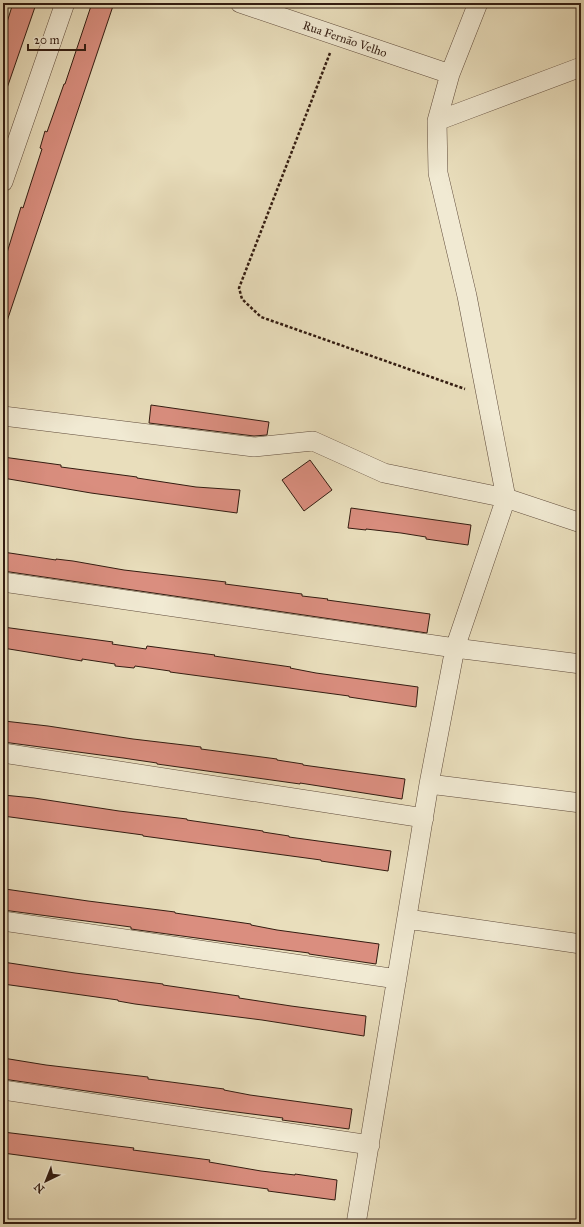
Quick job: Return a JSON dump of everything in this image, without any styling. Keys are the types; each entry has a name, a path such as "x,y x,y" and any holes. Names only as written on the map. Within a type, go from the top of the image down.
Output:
{"street":[{"path":"3,182 65,3"},
{"name":"Rua Fernão Velho","path":"240,3 450,74"},
{"path":"356,1224 429,784 455,648 506,498 467,296 438,173 437,121 450,74 478,3"},
{"path":"437,121 581,67"},
{"path":"3,416 254,447 313,441 384,473 506,498 581,522"},
{"path":"3,582 455,648 581,664"},
{"path":"3,753 424,818"},
{"path":"429,784 581,804"},
{"path":"407,919 581,944"},
{"path":"3,921 397,979"},
{"path":"3,1090 370,1145"}],"path":[{"path":"336,36 239,288 242,299 261,317 486,396"}],"building":[{"path":"13,3 22,3 35,7 6,91 3,90 3,35"},
{"path":"92,3 114,3 6,324 3,323 3,255 6,256 21,207 23,208 42,149 40,148 45,131 47,132 65,84"},
{"path":"151,405 269,422 267,435 254,436 149,423"},
{"path":"3,457 196,487 240,490 237,513 91,493 3,478"},
{"path":"310,460 332,490 304,511 282,480"},
{"path":"351,508 471,525 468,545 426,539 426,537 401,533 348,528"},
{"path":"3,552 73,561 124,570 226,582 225,584 302,594 302,596 328,599 327,600 430,614 427,633 3,571"},
{"path":"3,627 113,642 112,644 146,649 147,646 215,655 214,656 291,667 290,668 316,673 418,687 416,707 349,696 135,666 134,668 115,666 115,664 82,659 82,661 3,648"},
{"path":"4,721 201,747 201,749 277,759 303,765 405,779 402,799 300,783 3,742"},
{"path":"3,795 187,819 263,831 289,837 391,851 388,871 321,860 3,816"},
{"path":"5,889 175,912 251,924 277,930 379,944 376,964 309,953 131,929 131,927 3,910"},
{"path":"3,962 163,984 239,996 239,998 366,1016 364,1036 262,1020 135,1004 118,1000 3,984"},
{"path":"3,1058 46,1065 148,1077 148,1079 224,1089 250,1095 352,1109 349,1129 282,1120 283,1118 3,1079"},
{"path":"3,1132 134,1148 133,1150 210,1160 209,1162 261,1171 337,1180 335,1200 268,1191 268,1189 3,1153"}]}
